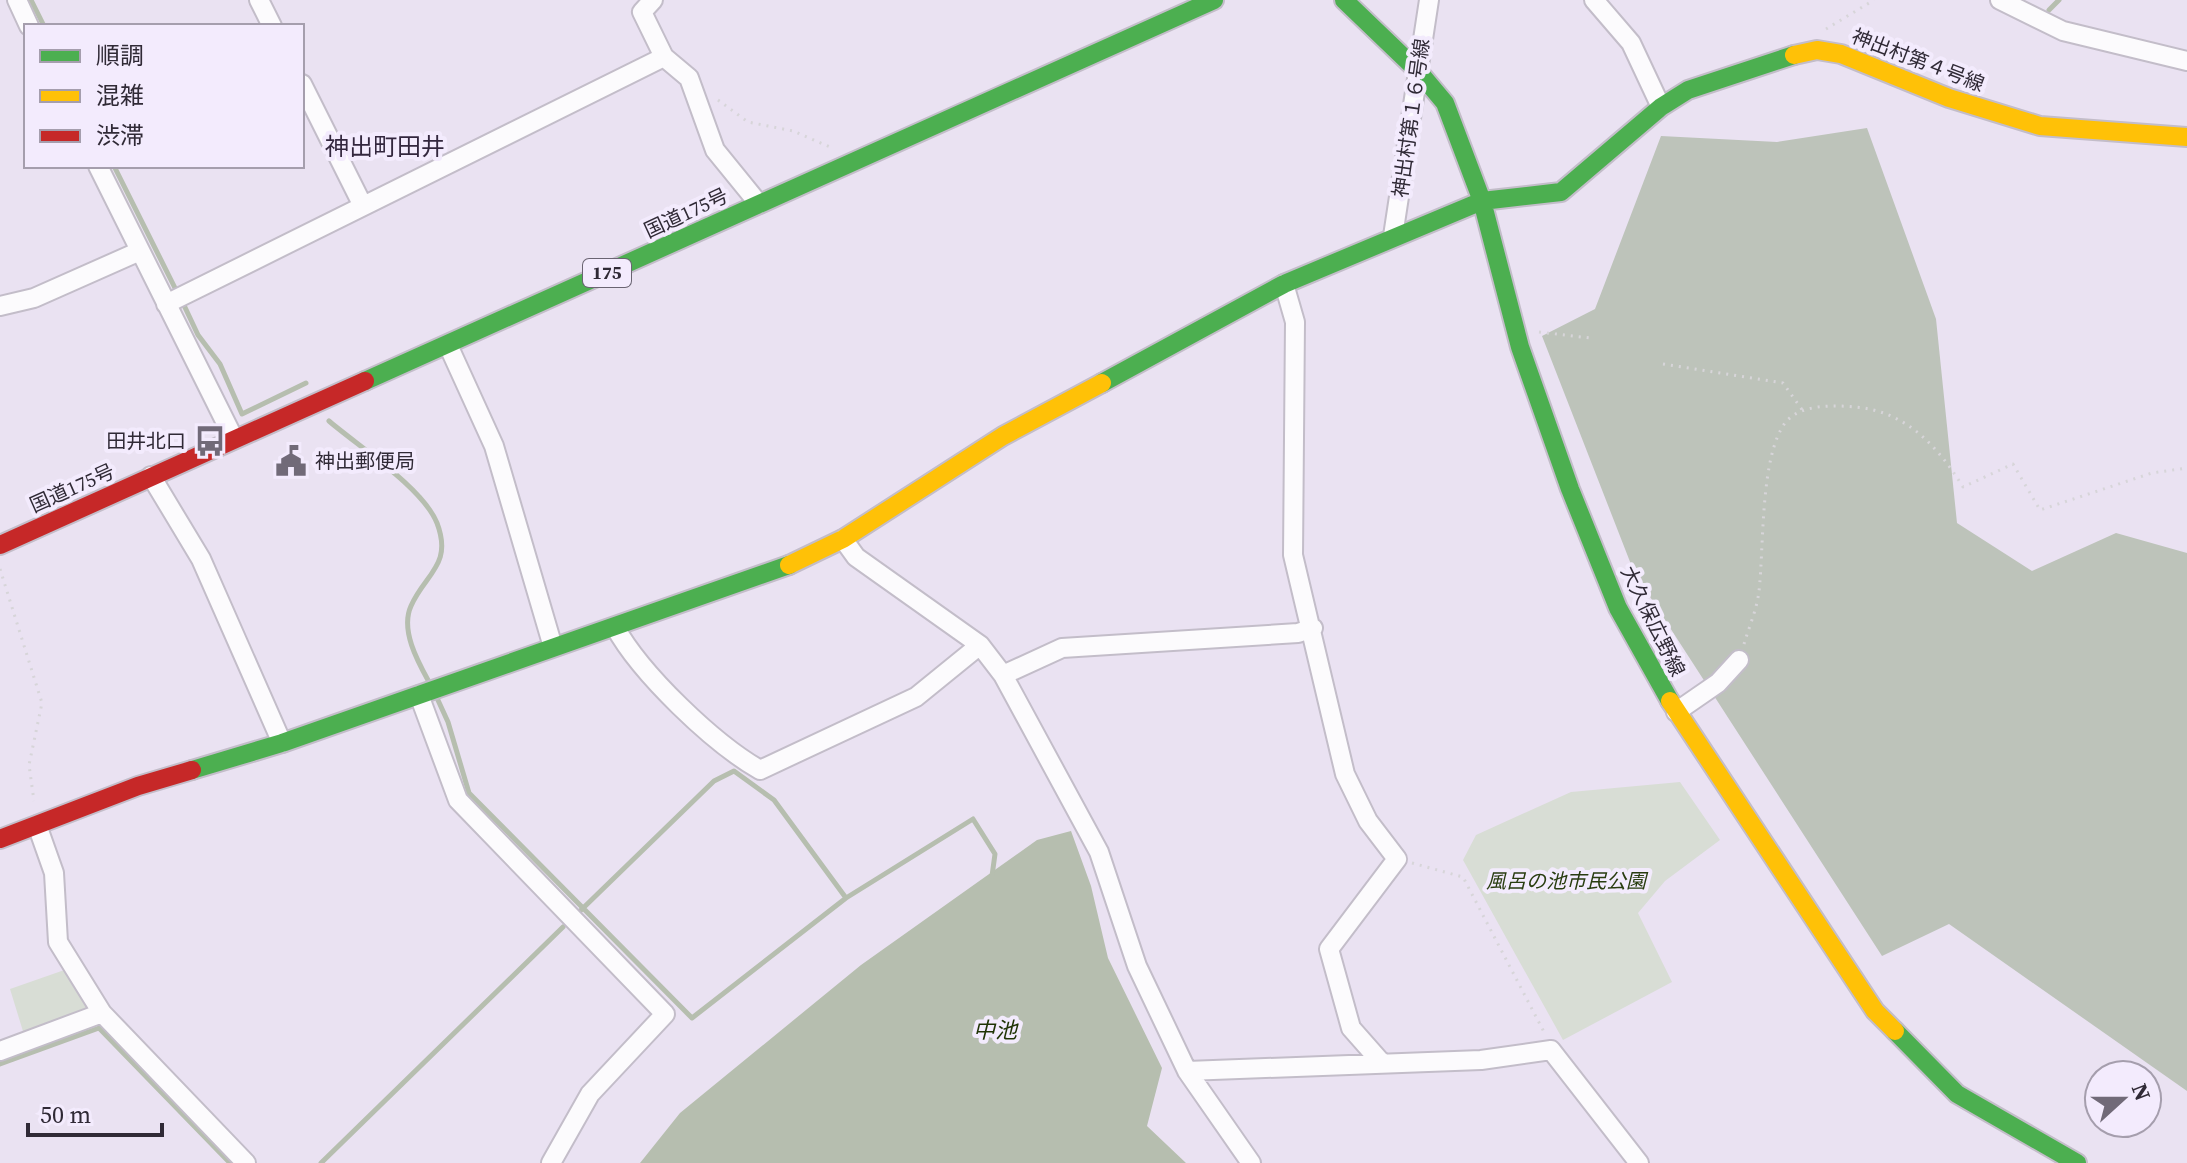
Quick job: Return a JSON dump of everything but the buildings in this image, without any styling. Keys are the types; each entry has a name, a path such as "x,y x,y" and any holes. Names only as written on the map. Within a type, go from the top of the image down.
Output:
{"main road":[{"name":"国道175号","path":"0,545 844,166 1185,7 1214,0"},
{"name":"大久保広野線","path":"1344,0 1419,72 1445,103 1482,201 1516,329 1570,489 1618,608 1676,712 1875,1011 1957,1094 2077,1163"},
{"name":"神出村第４号線","path":"0,839 138,786 282,743 777,571 843,539 1003,436 1284,284 1482,201 1561,192 1661,107 1688,90 1781,57 1817,50 1841,54 1949,98 2040,126 2187,137"}],"street":[{"path":"17,0 28,24"},
{"path":"259,0 271,24"},
{"path":"653,0 642,12 664,57 689,78 715,150 759,204"},
{"name":"神出村第１６号線","path":"1393,236 1429,0"},
{"path":"1594,0 1631,43 1661,107"},
{"path":"2000,0 2063,31 2187,61"},
{"path":"166,304 362,204 664,57"},
{"path":"304,88 362,204"},
{"path":"99,168 234,439"},
{"path":"0,306 34,298 140,251"},
{"path":"1284,284 1295,322 1293,555 1313,628 1345,774 1368,821 1397,859 1329,949 1351,1028 1381,1062"},
{"path":"448,345 494,446 553,647"},
{"path":"151,476 201,559 282,743"},
{"path":"843,539 856,557 980,645 1003,675 1099,852 1137,966 1187,1071 1251,1163"},
{"path":"615,627 641,665 732,754 760,770 916,697 980,645"},
{"path":"1003,675 1062,648 1298,633 1313,628"},
{"path":"1676,712 1718,683 1739,660"},
{"path":"419,695 458,800 665,1014 590,1094 551,1163"},
{"path":"37,825 54,873 58,942 102,1013 246,1163"},
{"path":"0,1051 102,1013"},
{"path":"1187,1071 1481,1060 1551,1050 1639,1163"}],"path":[{"path":"712,96 748,122 793,131 827,144 844,166"},
{"path":"1516,329 1590,338"},
{"path":"1663,364 1783,383 1803,411"},
{"path":"1739,660 1759,595 1765,498 1774,449 1786,421 1803,411 1832,405 1882,409 1917,431 1944,457 1963,487 2013,464 2040,510 2152,473 2187,468"},
{"path":"0,569 42,703 29,765 37,825"},
{"path":"1397,859 1463,877 1551,1050"}],"green space":[{"name":"風呂の池市民公園","path":"1680,782 1720,840 1665,881 1638,913 1672,982 1563,1040 1463,860 1476,835 1571,792"},
{"path":"73,967 102,1013 26,1041 10,989"}],"shaded area":[{"path":"1867,128 1936,319 1957,523 2032,571 2116,533 2187,553 2187,1091 2163,1074 2163,1059 2141,1059 1949,924 1882,956 1634,572 1542,336 1595,309 1661,136 1777,142"}],"water":[{"name":"中池","path":"1071,831 1091,886 1108,958 1162,1068 1147,1126 1186,1163 640,1163 680,1113 861,965 1037,840"}],"waterway":[{"path":"31,0 43,24"},
{"path":"2049,10 2059,0"},
{"path":"115,168 177,292"},
{"path":"182,301 198,335 220,364 242,414 306,383"},
{"path":"329,421 404,482 430,510 437,523 442,549 439,559 408,615 412,646 429,682"},
{"path":"437,698 448,722 469,793 692,1018 846,898 973,819 995,854 992,876"},
{"path":"578,913 714,781 734,771 774,800 846,898"},
{"path":"321,1163 563,927"},
{"path":"0,1064 99,1028 230,1163"}],"traffic: fast":[{"path":"365,381 1214,0"},
{"path":"1344,0 1419,72 1445,103 1482,201 1520,347 1570,489 1618,608 1670,701"},
{"path":"1102,383 1284,284 1482,201 1561,192 1661,107 1688,90 1794,55"},
{"path":"192,770 282,743 789,565"},
{"path":"1895,1031 1957,1094 2077,1163"}],"traffic: slow":[{"path":"1794,55 1817,50 1841,54 1949,98 2040,126 2187,137"},
{"path":"789,565 843,539 1003,436 1102,383"},
{"path":"1670,701 1875,1011 1895,1031"}],"traffic: jam":[{"path":"0,545 365,381"},
{"path":"0,839 138,786 192,770"}],"place":[{"name":"田井北口","path":"210,441"},
{"name":"神出郵便局","path":"291,461"}],"district":[{"name":"神出町田井","path":"385,147"}]}
